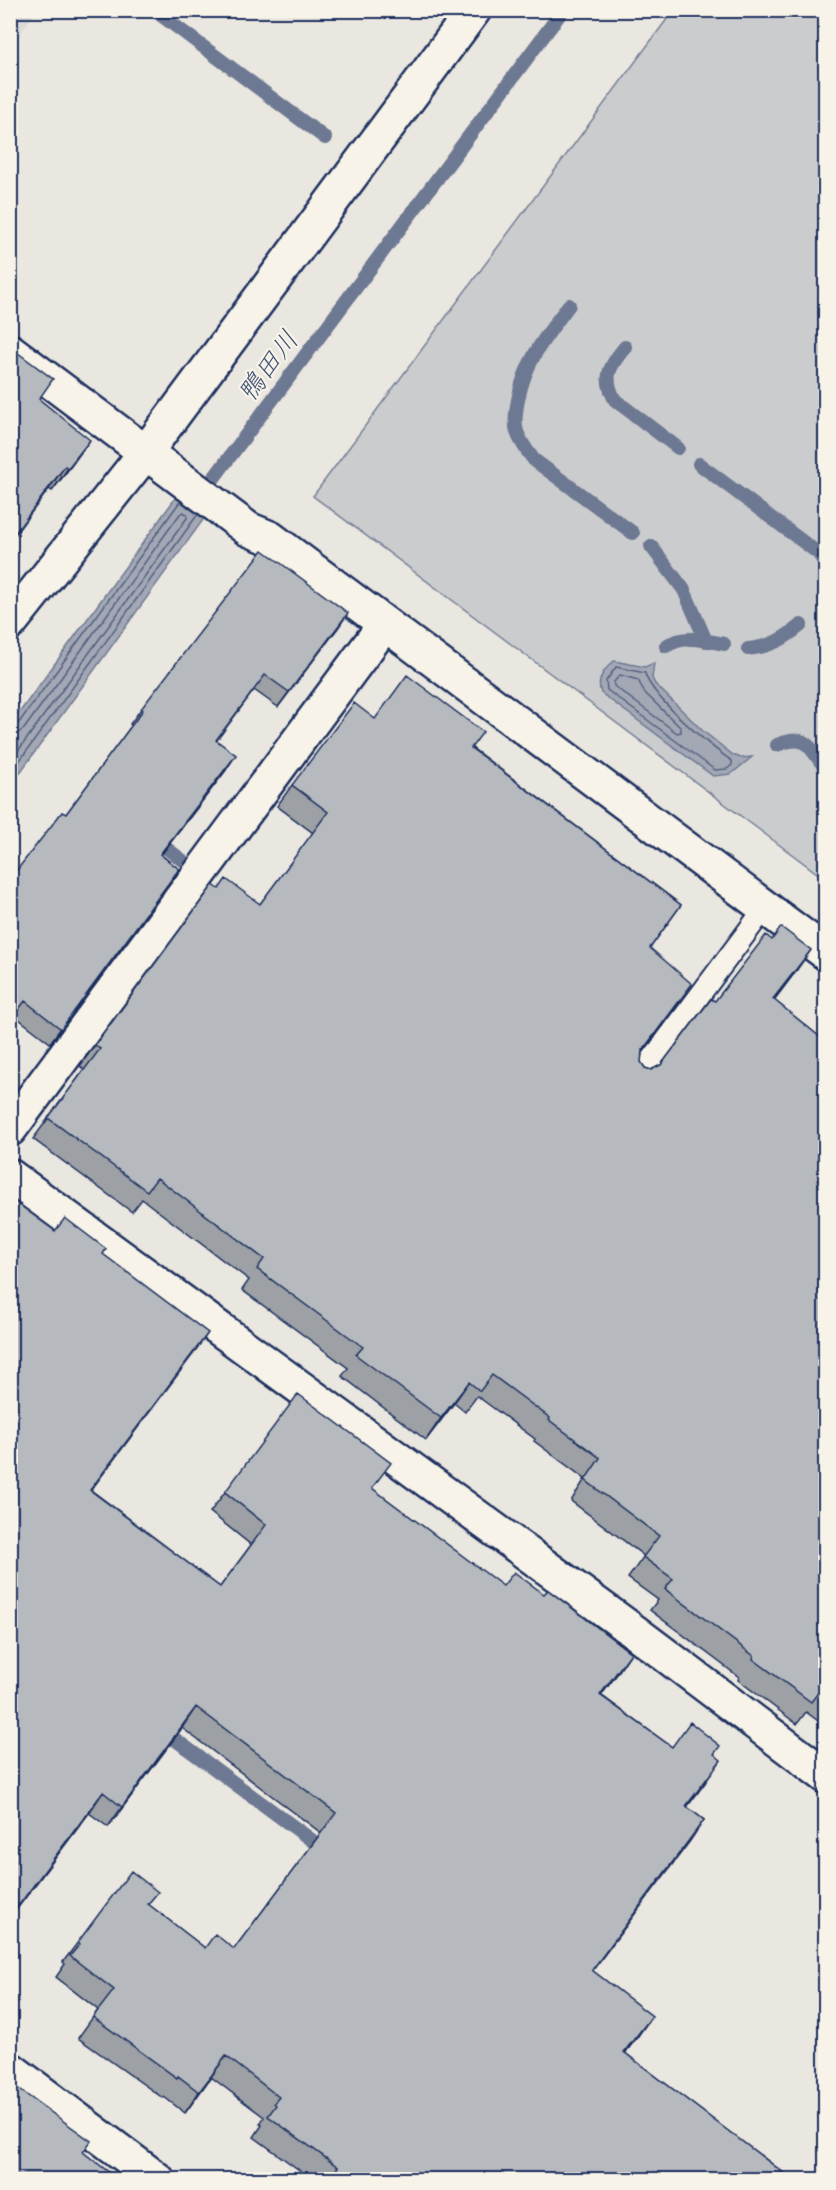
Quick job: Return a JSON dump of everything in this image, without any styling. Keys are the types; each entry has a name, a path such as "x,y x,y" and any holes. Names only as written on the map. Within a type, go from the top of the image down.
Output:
{"street":[{"path":"10,623 146,452 474,10"},
{"path":"10,351 248,529 270,538 825,953"},
{"path":"10,1129 385,624"},
{"path":"10,1176 635,1632 825,1776"},
{"path":"10,2069 158,2180"}],"lane":[{"path":"637,1078 765,908"}],"shaded area":[{"path":"10,11 36,11 11,46"},
{"path":"673,11 825,11 826,629 822,634 826,637 825,879 313,496"}],"water":[{"path":"179,493 208,513 11,785 11,724"},
{"path":"614,661 645,667 654,663 652,678 655,684 703,731 733,755 741,758 752,757 731,774 713,776 601,693 602,675"}],"building":[{"path":"10,347 53,379 39,399 90,440 68,468 65,466 10,540"},
{"path":"263,550 348,613 289,692 265,675 216,740 236,755 160,854 179,869 61,1029 25,1001 10,1021 10,879 62,812 66,814 143,710 141,709"},
{"path":"407,675 483,732 471,748 681,905 650,948 692,984 642,1051 641,1062 645,1068 651,1070 661,1065 711,999 715,1001 766,935 772,940 781,927 811,950 773,999 825,1041 825,1694 820,1690 811,1702 665,1589 673,1579 643,1557 659,1536 585,1480 600,1458 549,1420 550,1418 492,1375 480,1391 469,1382 441,1418 356,1355 363,1347 257,1269 264,1259 157,1178 147,1191 48,1118 100,1049 95,1045 213,885 219,889 226,879 260,904 328,812 292,785 354,703 375,719"},
{"path":"10,1198 55,1231 65,1218 106,1249 103,1254 208,1333 90,1490 220,1587 266,1525 225,1492 298,1394 391,1463 372,1488 503,1586 514,1572 544,1594 548,1590 631,1653 600,1695 672,1747 690,1722 720,1746 714,1754 721,1760 686,1806 704,1820 592,1970 652,2016 624,2052 793,2180 328,2180 338,2167 268,2116 279,2097 226,2056 199,2092 93,2017 114,1990 70,1956 131,1871 158,1892 148,1904 205,1948 215,1934 234,1949 336,1813 196,1707 122,1807 103,1792 19,1905 10,1898"},
{"path":"10,2083 91,2141 83,2152 119,2180 10,2180"}],"waterway":[{"path":"154,10 325,138"},
{"name":"鴨田川","path":"202,494 563,10"},
{"path":"569,305 552,327 526,373 521,386 515,420 517,432 534,460 633,533"},
{"path":"625,347 615,360 608,378 615,400 678,448"},
{"path":"699,464 818,553 826,564"},
{"path":"651,546 684,590 706,641"},
{"path":"748,649 776,642 801,625"},
{"path":"666,646 687,639 724,644"},
{"path":"777,745 795,740 801,741 811,748 826,769"},
{"path":"166,848 182,860"},
{"path":"161,1729 329,1853"}]}
